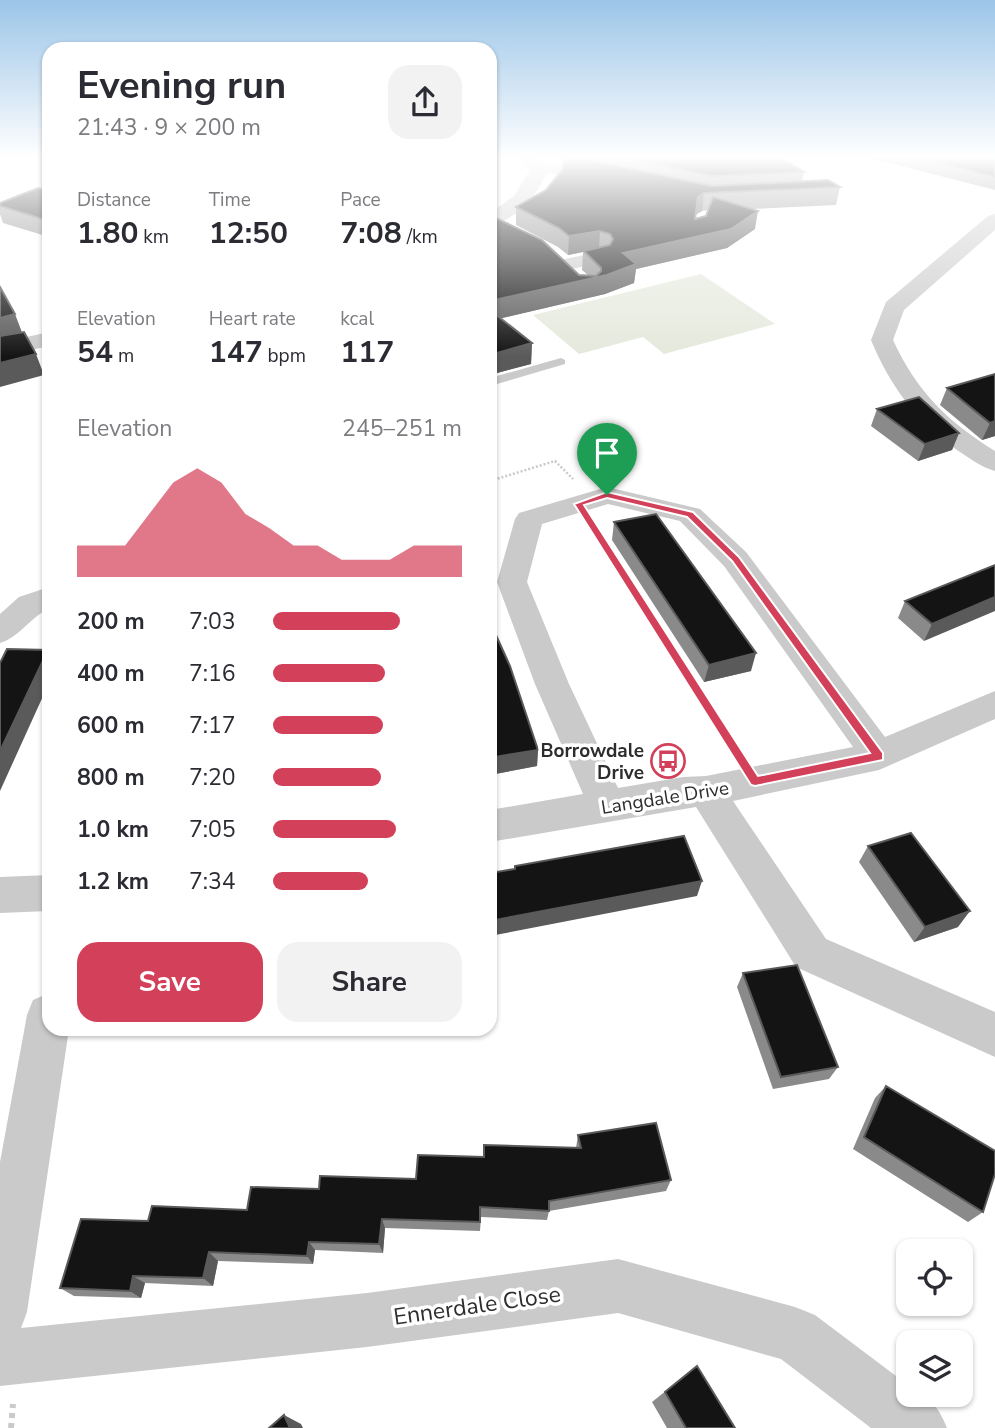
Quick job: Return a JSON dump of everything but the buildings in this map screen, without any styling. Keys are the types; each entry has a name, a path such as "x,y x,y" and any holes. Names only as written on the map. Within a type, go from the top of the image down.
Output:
{"street":[{"path":"991,224 894,307 882,340 895,373 931,419 995,463"},
{"path":"497,225 511,232"},
{"path":"579,281 556,259 599,258"},
{"path":"0,350 42,341"},
{"path":"607,806 551,684 512,582 529,519 607,495 690,514 735,559 879,756"},
{"path":"0,632 30,605 42,600"},
{"name":"Langdale Drive","path":"497,825 683,792 706,791 879,756 995,704"},
{"path":"706,791 811,953 995,1035"},
{"path":"0,895 42,893"},
{"path":"0,1312 46,1036"},
{"name":"Ennerdale Close","path":"0,1358 367,1320 618,1286 795,1335 918,1428"}],"lane":[{"path":"497,380 561,362"}],"path":[{"path":"497,479 555,461 586,501 755,781"}],"shaded area":[{"path":"701,274 775,324 664,354 643,337 579,354 533,315"}],"place":[{"name":"Borrowdale Drive","path":"668,761"}],"route":[{"path":"607,495 690,514 735,559 879,756 755,781 578,504 607,495"}]}
